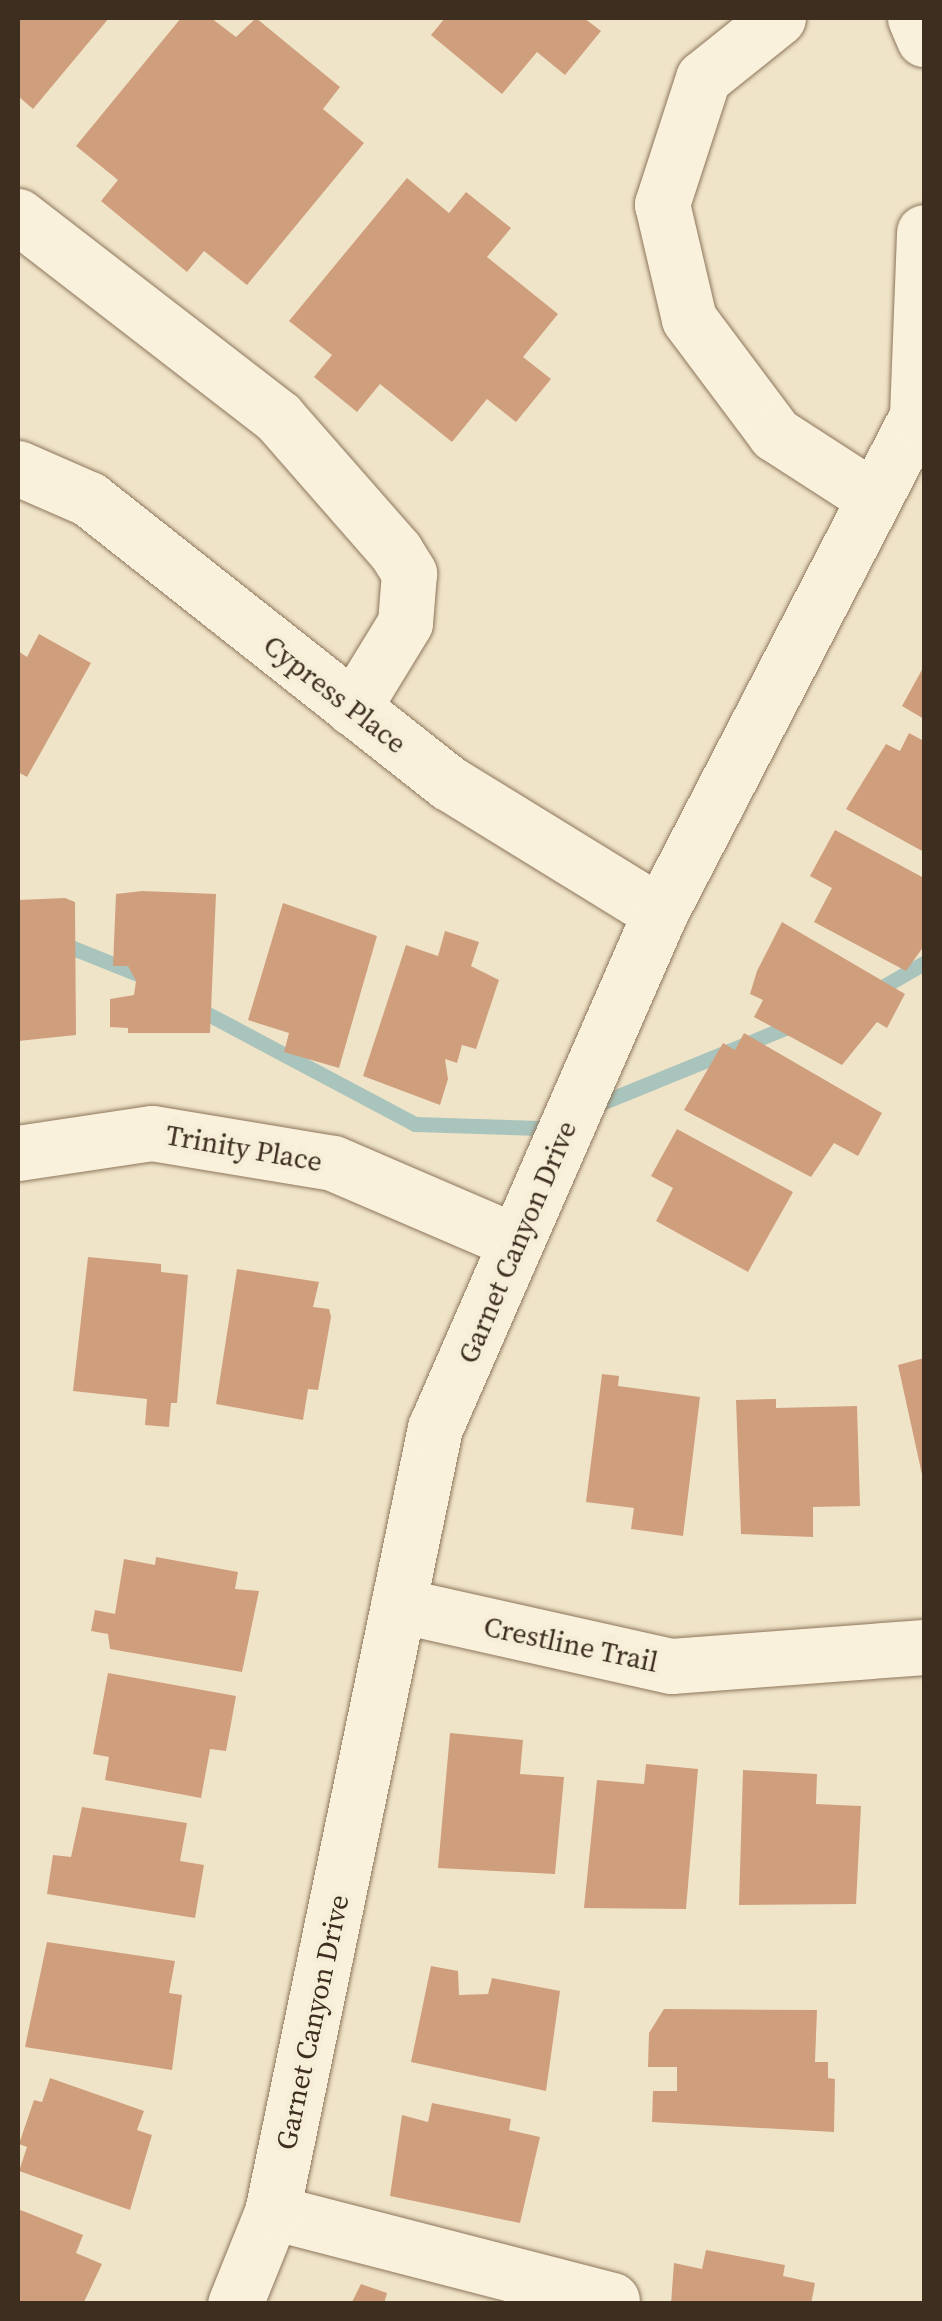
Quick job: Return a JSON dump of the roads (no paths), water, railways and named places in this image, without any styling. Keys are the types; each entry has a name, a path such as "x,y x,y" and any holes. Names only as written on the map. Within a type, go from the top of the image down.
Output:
{"street":[{"path":"778,18 703,78 662,204 689,319 775,434 874,498"},
{"path":"915,18 924,40"},
{"path":"18,216 278,418 396,552 410,573 405,623 353,708"},
{"name":"Garnet Canyon Drive","path":"236,2304 272,2212 436,1428 660,912 917,416 924,232"},
{"name":"Cypress Place","path":"18,468 88,500 449,784 660,912"},
{"name":"Trinity Place","path":"18,1153 152,1133 333,1162 516,1242"},
{"name":"Crestline Trail","path":"398,1606 670,1666 924,1647"},
{"path":"272,2212 612,2300"}],"waterway":[{"path":"58,942 143,976"},
{"path":"872,993 924,963"},
{"path":"193,1006 415,1124 540,1128 554,1122"},
{"path":"589,1108 795,1024"}]}
